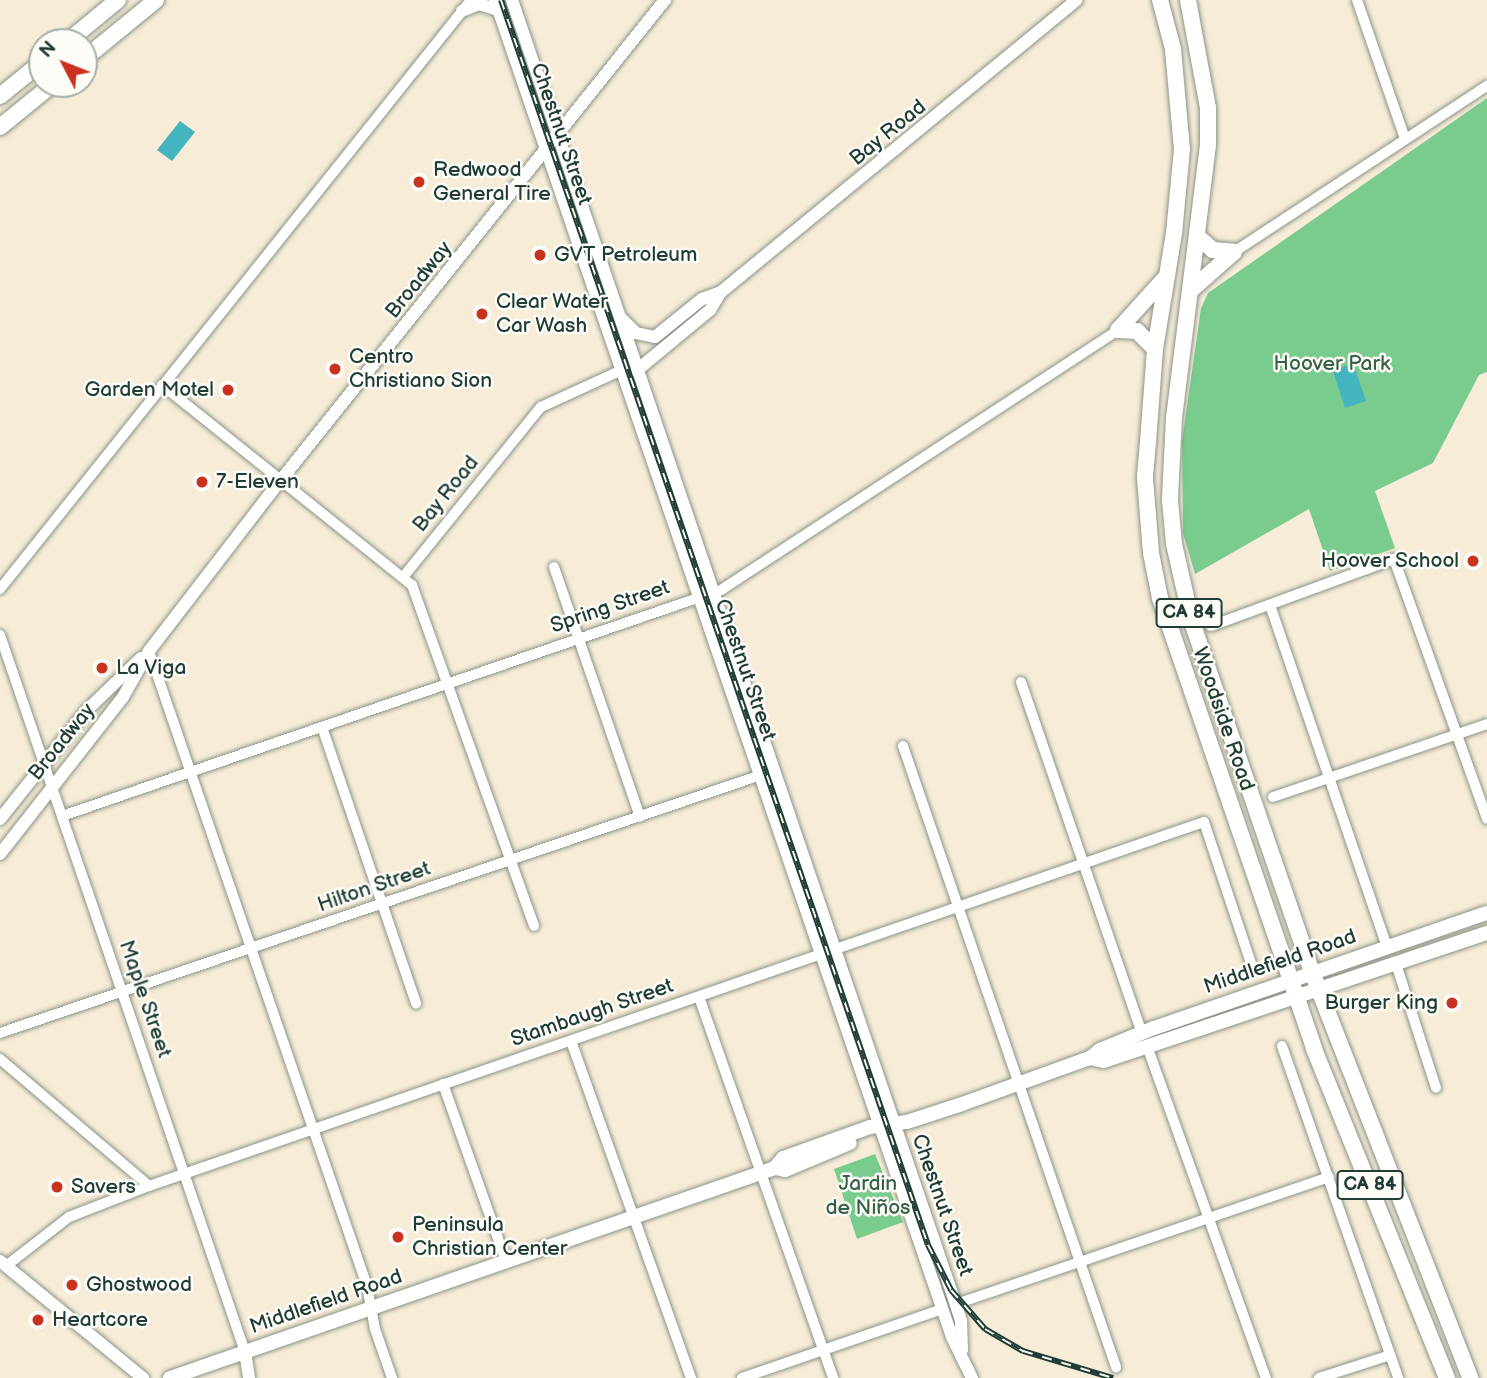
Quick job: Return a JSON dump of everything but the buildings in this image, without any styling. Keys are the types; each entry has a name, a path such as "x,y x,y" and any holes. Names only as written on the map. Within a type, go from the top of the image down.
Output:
{"main road":[{"path":"83,28 118,0"},
{"path":"98,48 156,0"},
{"name":"Woodside Road","path":"1160,0 1173,49 1182,149 1168,275 1155,349 1145,478 1158,587 1314,1049 1445,1374"},
{"name":"Woodside Road","path":"1188,0 1208,108 1198,237 1171,459 1174,544 1191,619 1312,972 1468,1373"},
{"path":"0,96 28,73"},
{"path":"0,127 36,98"},
{"path":"1198,237 1213,250 1234,252"},
{"path":"1191,290 1234,252"},
{"path":"1118,330 1168,275"},
{"path":"1118,330 1137,331 1155,349"},
{"name":"Middlefield Road","path":"170,1378 769,1171 785,1170 872,1136 888,1126 1090,1058 1104,1061 1144,1039 1292,978 1487,913"},
{"name":"Middlefield Road","path":"1144,1039 1298,999 1487,933"}],"street":[{"name":"Chestnut Street","path":"512,0 620,317 761,775 827,950"},
{"name":"Broadway","path":"0,854 51,785 123,696 149,651 281,480 666,0"},
{"name":"Bay Road","path":"636,371 710,310 721,292 1076,0"},
{"path":"1357,0 1405,139"},
{"path":"0,589 466,5 497,5"},
{"name":"Chestnut Street","path":"497,5 622,370 705,595 888,1126 956,1304 962,1350"},
{"path":"1234,252 1487,86"},
{"name":"Bay Road","path":"620,317 636,333 654,337 702,299 721,292"},
{"name":"Spring Street","path":"62,816 705,595 1118,330"},
{"name":"Bay Road","path":"404,576 541,407 622,370"},
{"path":"162,385 404,576 418,596 534,926"},
{"path":"1211,626 1394,559 1487,818"},
{"path":"554,568 581,638 640,817"},
{"path":"1270,605 1387,947"},
{"name":"Maple Street","path":"0,635 125,994 183,1174 245,1352 249,1378"},
{"name":"Broadway","path":"1,821 44,763 112,682 149,651"},
{"path":"149,651 314,1128 392,1378"},
{"path":"1021,682 1207,1221 1266,1378"},
{"path":"1273,797 1487,724"},
{"path":"322,727 416,1003"},
{"path":"903,746 1116,1367"},
{"name":"Hilton Street","path":"0,1033 125,994 761,775"},
{"path":"0,839 24,820"},
{"name":"Stambaugh Street","path":"3,1264 69,1217 149,1186 1204,822 1252,966"},
{"path":"1396,964 1436,1088"},
{"path":"699,997 769,1171 833,1378"},
{"path":"570,1041 691,1378"},
{"path":"1282,1046 1398,1378"},
{"path":"0,1059 149,1186"},
{"path":"443,1084 506,1261"},
{"name":"Chestnut Street","path":"888,1126 943,1309 972,1378"},
{"path":"956,1304 1207,1221 1329,1177"},
{"path":"3,1264 143,1378"},
{"path":"742,1378 943,1309"},
{"path":"1320,1378 1390,1355"}],"green space":[{"name":"Hoover Park","path":"1487,98 1487,372 1479,375 1433,463 1375,491 1395,548 1330,571 1309,509 1195,574 1183,533 1182,441 1201,308 1208,293"},
{"name":"Jardin de Niños","path":"875,1154 903,1222 857,1239 834,1169"}],"water":[{"path":"180,121 195,132 172,161 157,150"},
{"path":"1353,363 1366,401 1345,408 1333,371"}],"railway":[{"path":"501,0 928,1245 951,1290 985,1329 1023,1351 1113,1378"}],"place":[{"name":"Redwood General Tire","path":"419,182"},
{"name":"GVT Petroleum","path":"540,255"},
{"name":"Clear Water Car Wash","path":"482,314"},
{"name":"Centro Christiano Sion","path":"335,369"},
{"name":"Garden Motel","path":"228,390"},
{"name":"7-Eleven","path":"202,482"},
{"name":"Hoover School","path":"1473,561"},
{"name":"La Viga","path":"102,668"},
{"name":"Burger King","path":"1452,1003"},
{"name":"Savers","path":"57,1187"},
{"name":"Peninsula Christian Center","path":"398,1237"},
{"name":"Ghostwood","path":"72,1285"},
{"name":"Heartcore","path":"38,1320"}]}
